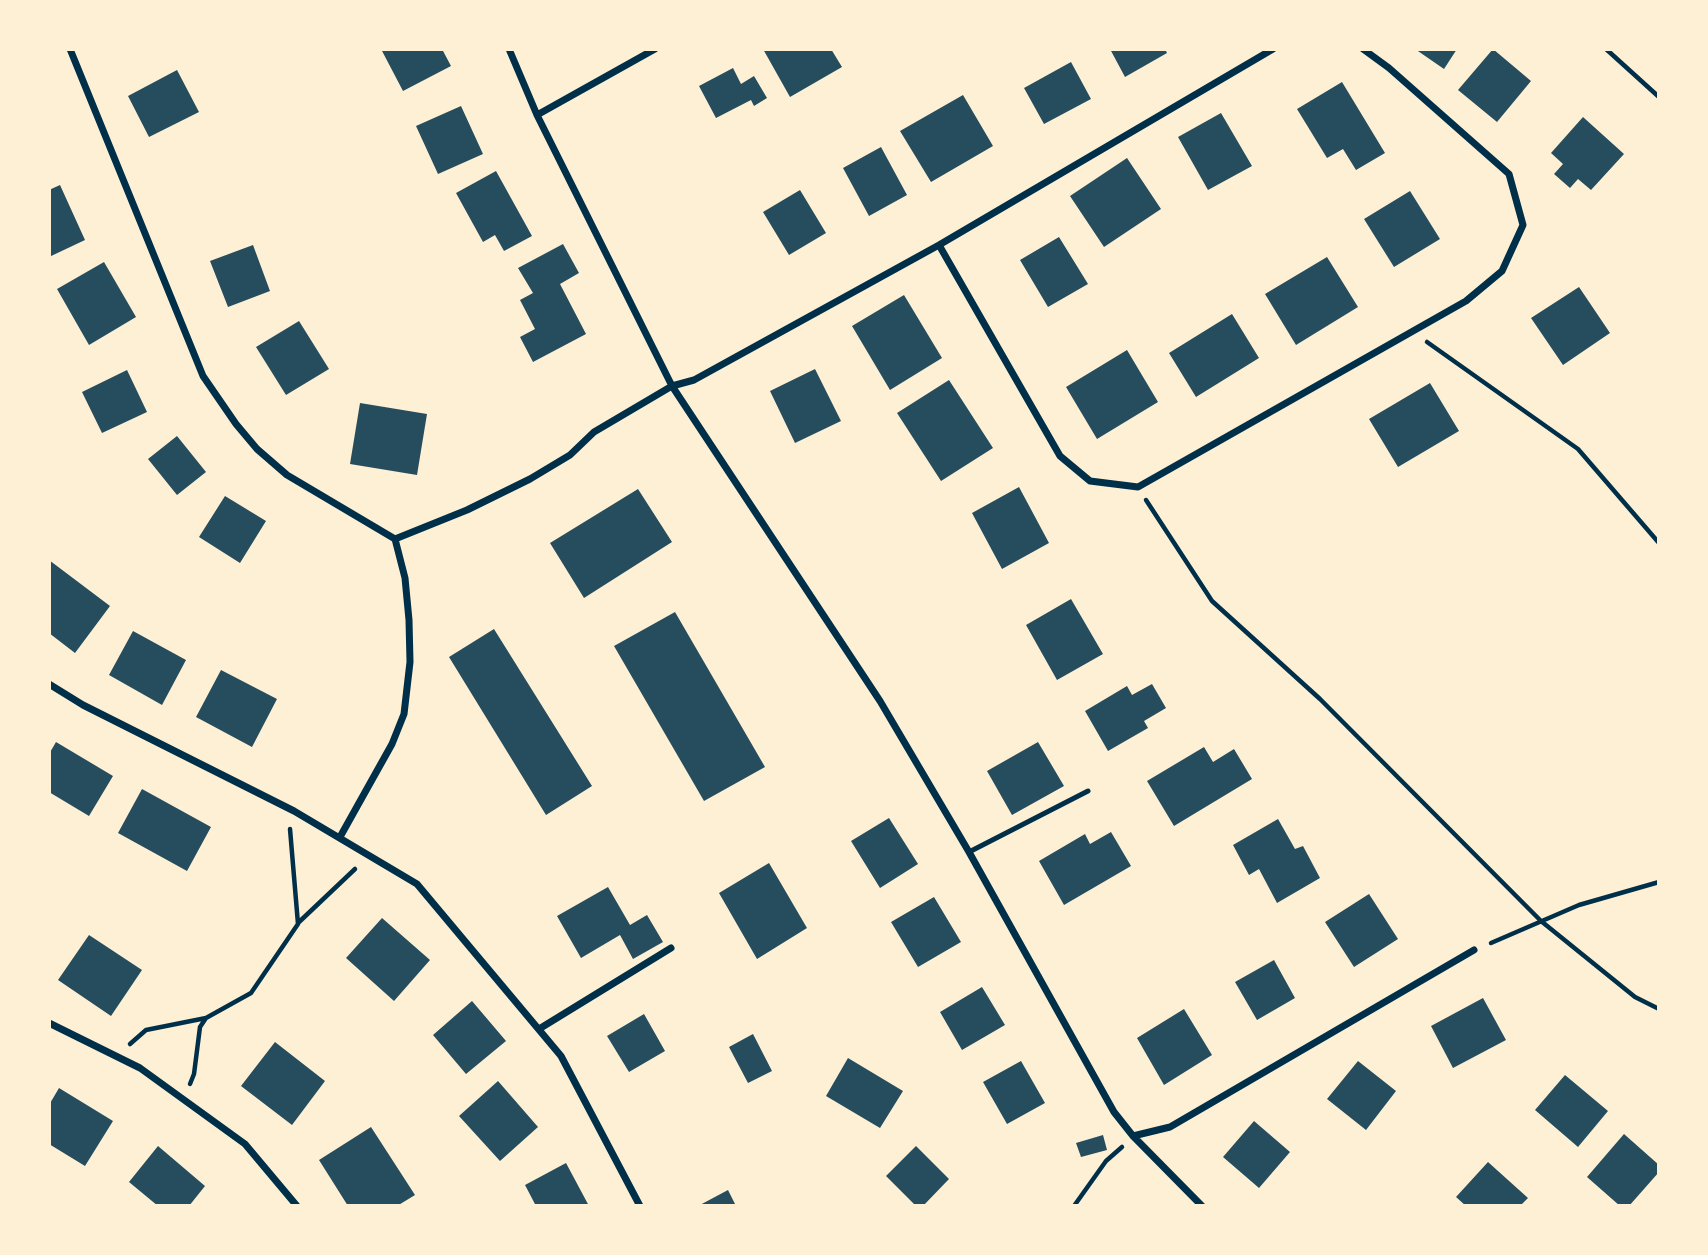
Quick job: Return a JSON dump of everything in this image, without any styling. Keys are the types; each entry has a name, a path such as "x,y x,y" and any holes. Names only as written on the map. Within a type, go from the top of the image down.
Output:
{"street":[{"path":"70,49 203,376 236,425 257,449 287,475 395,539 410,620 410,662 404,714 392,744 340,837"},
{"path":"509,49 537,115 671,386 880,701 970,852 1114,1112 1133,1136 1202,1206"},
{"path":"537,115 655,49"},
{"path":"395,539 467,510 530,480 569,455 594,432 671,386 694,380 939,245 1273,49"},
{"path":"939,245 1060,456 1090,481 1138,487 1466,301 1503,271 1523,225 1509,174 1389,68 1363,49"},
{"path":"49,684 83,705 293,811 417,884 561,1056 640,1206"},
{"path":"540,1029 671,947"},
{"path":"1133,1136 1170,1128 1474,950"},
{"path":"49,1023 140,1068 245,1144 297,1206"}],"lane":[{"path":"970,852 1088,791"}],"path":[{"path":"1606,49 1659,97"},
{"path":"1412,332 1577,449 1659,543"},
{"path":"1138,487 1212,601 1320,699 1541,921 1635,997 1659,1009"},
{"path":"293,811 288,834 298,924"},
{"path":"116,1056 146,1030 206,1018 251,993 298,924 369,855"},
{"path":"1474,950 1579,905 1659,882"},
{"path":"184,1099 194,1074 200,1027 206,1018"},
{"path":"1074,1206 1106,1161 1133,1136"}],"building":[{"path":"381,49 442,49 451,66 403,91"},
{"path":"763,49 831,49 842,67 790,97"},
{"path":"1110,49 1165,49 1167,53 1125,77"},
{"path":"1415,49 1457,49 1444,69"},
{"path":"1493,49 1531,81 1497,122 1458,90"},
{"path":"1071,62 1091,99 1044,124 1024,88"},
{"path":"733,68 741,84 754,76 767,98 754,106 751,100 716,118 699,86"},
{"path":"177,70 199,112 149,137 128,96"},
{"path":"1342,82 1385,153 1356,170 1343,149 1327,158 1297,109"},
{"path":"963,95 993,146 931,182 900,131"},
{"path":"461,106 483,154 438,174 416,126"},
{"path":"1221,113 1252,166 1208,190 1178,137"},
{"path":"1583,117 1624,154 1591,190 1578,179 1570,188 1554,174 1563,164 1551,153"},
{"path":"881,147 907,195 869,216 843,168"},
{"path":"1127,158 1161,209 1104,247 1070,196"},
{"path":"496,171 532,236 504,251 495,235 483,242 456,193"},
{"path":"60,185 85,240 49,257 49,190"},
{"path":"800,190 826,233 789,255 763,212"},
{"path":"1410,191 1440,239 1394,267 1364,219"},
{"path":"1059,237 1088,284 1048,307 1020,260"},
{"path":"563,244 579,273 560,284 586,334 533,362 520,337 535,329 520,300 533,293 518,268"},
{"path":"253,245 270,291 228,307 210,261"},
{"path":"1327,257 1358,307 1296,345 1265,294"},
{"path":"104,262 136,317 89,345 57,289"},
{"path":"1579,287 1610,333 1563,365 1531,318"},
{"path":"904,295 942,358 890,390 852,326"},
{"path":"1232,314 1259,358 1196,397 1169,353"},
{"path":"299,321 329,369 286,395 256,347"},
{"path":"1127,350 1158,402 1097,439 1066,387"},
{"path":"815,369 841,421 795,443 770,391"},
{"path":"127,370 147,412 102,433 82,392"},
{"path":"949,380 993,448 941,481 897,413"},
{"path":"1430,383 1459,431 1398,467 1369,419"},
{"path":"360,403 427,414 417,475 350,464"},
{"path":"177,436 206,472 177,495 148,459"},
{"path":"1019,487 1049,543 1002,569 972,513"},
{"path":"638,489 672,542 584,598 550,543"},
{"path":"225,496 266,521 240,563 199,537"},
{"path":"49,560 110,606 75,653 49,633"},
{"path":"1071,599 1103,654 1057,680 1026,625"},
{"path":"675,612 765,767 704,801 614,646"},
{"path":"494,629 592,786 546,815 449,657"},
{"path":"133,631 186,660 162,705 109,675"},
{"path":"221,670 277,699 252,747 196,717"},
{"path":"1152,684 1166,708 1144,721 1148,728 1108,751 1085,711 1127,686 1132,695"},
{"path":"56,742 113,776 89,816 49,792 49,754"},
{"path":"1038,742 1064,786 1012,815 987,771"},
{"path":"1204,747 1213,762 1234,749 1252,779 1174,826 1147,781"},
{"path":"142,789 211,827 187,871 118,833"},
{"path":"889,818 918,864 880,888 851,841"},
{"path":"1278,819 1295,849 1303,846 1320,878 1277,903 1259,869 1249,875 1233,845"},
{"path":"1111,832 1131,866 1064,905 1039,861 1085,834 1090,844"},
{"path":"769,863 807,928 757,959 719,893"},
{"path":"608,887 630,925 647,915 663,942 633,959 620,935 581,958 557,916"},
{"path":"1369,894 1398,939 1354,967 1325,922"},
{"path":"934,897 961,942 918,967 891,922"},
{"path":"382,918 430,960 394,1001 346,958"},
{"path":"89,935 142,970 111,1016 58,980"},
{"path":"1274,960 1295,998 1257,1020 1235,982"},
{"path":"982,987 1005,1025 962,1050 940,1012"},
{"path":"1483,998 1506,1040 1453,1068 1431,1026"},
{"path":"472,1001 506,1041 466,1074 433,1035"},
{"path":"1184,1009 1212,1055 1164,1085 1137,1038"},
{"path":"644,1014 665,1051 629,1072 607,1036"},
{"path":"753,1034 772,1071 748,1083 729,1047"},
{"path":"275,1042 325,1081 292,1125 241,1086"},
{"path":"848,1058 903,1091 880,1128 826,1096"},
{"path":"1021,1061 1045,1103 1007,1124 983,1082"},
{"path":"1358,1061 1396,1091 1366,1130 1327,1099"},
{"path":"1565,1075 1608,1111 1578,1147 1535,1110"},
{"path":"498,1081 538,1127 500,1161 459,1116"},
{"path":"59,1088 113,1121 85,1166 49,1144 49,1105"},
{"path":"1254,1121 1290,1152 1259,1188 1223,1157"},
{"path":"371,1127 415,1195 397,1206 348,1206 319,1160"},
{"path":"1624,1134 1659,1165 1659,1172 1629,1206 1620,1206 1587,1177"},
{"path":"1103,1135 1107,1150 1081,1157 1076,1143"},
{"path":"158,1146 205,1186 189,1206 158,1206 129,1182"},
{"path":"916,1146 949,1179 923,1206 916,1206 886,1176"},
{"path":"1488,1162 1528,1198 1520,1206 1466,1206 1456,1197"},
{"path":"566,1163 589,1206 536,1206 525,1185"},
{"path":"728,1190 736,1206 698,1206"}]}
